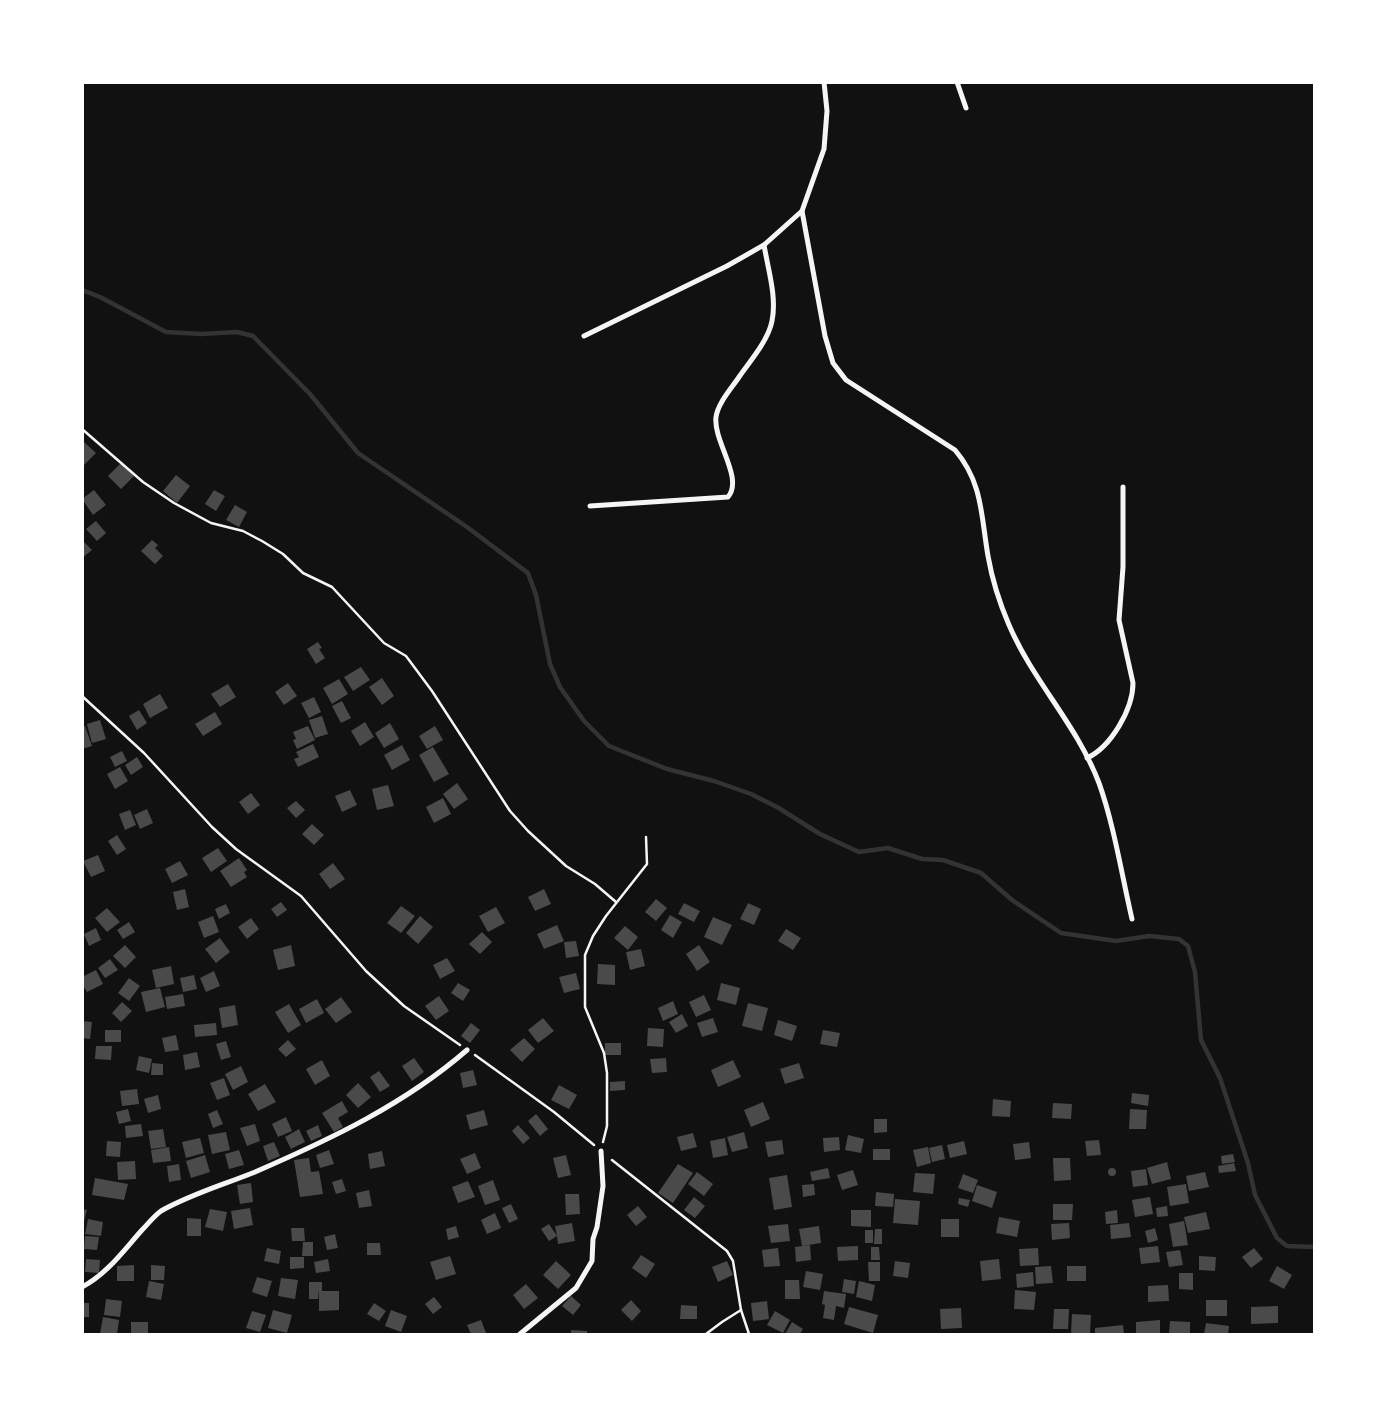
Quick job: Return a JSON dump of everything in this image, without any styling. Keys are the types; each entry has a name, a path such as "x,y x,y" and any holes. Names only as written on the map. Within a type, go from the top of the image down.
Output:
{"street":[{"path":"584,336 727,266 764,245 802,211 824,149 827,111 824,82"},
{"path":"957,82 966,108"},
{"path":"802,211 825,336 833,363 846,380 954,450 968,466 978,487 988,558 1009,624 1030,667 1065,716 1099,783 1132,919"},
{"path":"590,506 728,497 733,491 734,483 719,436 716,417 724,400 758,350 772,322 774,300 764,245"},
{"path":"1087,758 1108,741 1128,710 1133,694 1133,683 1119,620 1123,567 1124,487"},
{"path":"82,1287 97,1279 158,1213 186,1198 292,1156 351,1127 401,1100 442,1072 467,1050"},
{"path":"520,1334 576,1288 592,1261 593,1239 597,1227 603,1186 601,1151"}],"path":[{"path":"82,429 143,482 174,503 211,523 243,531 262,541 283,554 303,573 332,587 384,642 406,656 432,690 510,811 528,831 566,866 595,884 616,902"},
{"path":"82,696 144,753 212,827 236,849 301,896 366,971 404,1006 554,1112 727,1251 733,1261 737,1276 741,1310 749,1334"},
{"path":"601,1151 607,1126 607,1073 604,1053 585,1007 585,955 592,936 616,902 647,864 646,837"},
{"path":"706,1334 741,1310"}],"building":[{"path":"84,442 96,453 84,465 82,444"},
{"path":"121,463 134,476 121,489 108,476"},
{"path":"176,475 190,486 177,503 163,491"},
{"path":"94,490 106,505 93,515 82,499"},
{"path":"214,490 225,496 216,511 205,504"},
{"path":"235,505 247,512 239,527 226,520"},
{"path":"96,521 106,533 97,541 86,529"},
{"path":"82,540 92,550 82,558"},
{"path":"152,540 158,545 155,548 163,556 155,564 141,551"},
{"path":"318,642 322,648 319,649 325,658 316,664 307,649"},
{"path":"361,667 370,680 353,691 344,677"},
{"path":"382,678 394,696 382,705 369,687"},
{"path":"339,679 348,694 332,704 323,688"},
{"path":"288,683 297,696 284,705 275,692"},
{"path":"228,684 236,697 220,707 211,694"},
{"path":"160,694 168,708 150,718 143,704"},
{"path":"314,697 321,712 309,718 301,703"},
{"path":"342,701 351,718 341,723 332,706"},
{"path":"139,710 147,723 137,730 129,716"},
{"path":"215,712 222,724 203,736 195,724"},
{"path":"322,716 328,734 315,738 309,720"},
{"path":"100,720 106,739 92,743 87,724"},
{"path":"365,722 374,737 360,746 351,731"},
{"path":"390,723 399,739 384,748 375,733"},
{"path":"85,726 92,746 82,749 82,727"},
{"path":"308,726 315,740 297,749 293,740 296,739 293,732"},
{"path":"435,726 443,740 427,749 419,736"},
{"path":"313,744 319,757 298,767 294,759 299,757 296,752"},
{"path":"402,745 410,760 392,770 384,755"},
{"path":"433,747 449,774 434,782 419,755"},
{"path":"122,751 127,761 115,767 110,757"},
{"path":"137,757 143,767 131,775 125,765"},
{"path":"120,767 128,781 115,789 107,774"},
{"path":"457,783 468,799 454,809 443,794"},
{"path":"388,785 394,806 377,810 372,789"},
{"path":"350,790 357,805 342,812 335,796"},
{"path":"251,793 260,805 248,814 239,802"},
{"path":"443,798 451,814 434,823 426,807"},
{"path":"296,801 305,810 296,818 287,808"},
{"path":"147,809 153,823 140,829 134,815"},
{"path":"130,810 136,825 125,830 119,814"},
{"path":"312,824 324,835 314,845 302,834"},
{"path":"117,835 126,849 117,855 108,841"},
{"path":"218,848 227,861 211,872 202,858"},
{"path":"98,855 105,871 91,877 83,861"},
{"path":"239,858 247,870 244,872 247,877 231,887 220,871"},
{"path":"180,861 188,875 172,883 165,869"},
{"path":"333,863 345,879 330,889 319,874"},
{"path":"185,889 189,907 177,910 173,892"},
{"path":"544,889 551,904 535,911 528,897"},
{"path":"656,899 667,908 656,921 645,912"},
{"path":"281,902 287,910 277,917 271,909"},
{"path":"684,903 700,911 694,922 678,914"},
{"path":"748,903 761,909 754,925 740,919"},
{"path":"226,904 230,913 219,919 215,909"},
{"path":"401,906 415,916 401,933 387,923"},
{"path":"496,907 505,923 488,932 479,916"},
{"path":"107,908 120,922 107,932 95,918"},
{"path":"670,915 682,922 673,938 661,930"},
{"path":"213,916 219,932 204,938 198,922"},
{"path":"420,916 433,927 418,944 406,933"},
{"path":"713,917 732,925 722,945 704,937"},
{"path":"251,918 259,929 247,939 238,927"},
{"path":"129,922 135,932 123,939 117,930"},
{"path":"557,925 564,941 544,949 537,934"},
{"path":"625,926 638,937 628,950 614,938"},
{"path":"96,928 101,940 89,946 84,934"},
{"path":"786,929 801,938 793,950 778,941"},
{"path":"482,932 492,942 480,954 469,944"},
{"path":"220,938 230,952 216,963 205,949"},
{"path":"576,941 579,956 566,958 564,942"},
{"path":"125,945 136,957 125,968 113,956"},
{"path":"291,945 295,966 278,970 273,950"},
{"path":"699,945 710,962 697,971 686,954"},
{"path":"641,949 645,966 630,970 626,952"},
{"path":"447,958 455,971 440,979 433,965"},
{"path":"110,959 118,970 105,978 98,968"},
{"path":"598,964 615,965 615,985 597,984"},
{"path":"171,966 174,984 156,988 152,970"},
{"path":"96,970 103,984 87,992 82,984 82,977"},
{"path":"214,971 220,986 206,992 200,978"},
{"path":"576,973 580,989 564,993 559,977"},
{"path":"194,975 197,989 183,992 180,978"},
{"path":"129,978 140,986 129,1001 118,993"},
{"path":"458,983 470,990 463,1001 451,993"},
{"path":"721,983 740,988 736,1005 717,1000"},
{"path":"160,988 165,1007 146,1012 141,992"},
{"path":"183,994 185,1006 167,1009 165,997"},
{"path":"704,995 711,1010 696,1017 689,1002"},
{"path":"439,996 449,1011 436,1020 425,1006"},
{"path":"341,997 352,1012 336,1023 325,1009"},
{"path":"317,999 324,1013 306,1023 299,1009"},
{"path":"673,1001 678,1014 663,1021 658,1008"},
{"path":"122,1002 132,1011 121,1022 112,1013"},
{"path":"748,1003 768,1008 762,1031 742,1026"},
{"path":"289,1004 301,1025 288,1033 275,1012"},
{"path":"235,1005 238,1025 222,1028 219,1008"},
{"path":"682,1014 688,1026 676,1033 669,1022"},
{"path":"543,1018 554,1031 538,1043 528,1030"},
{"path":"713,1018 718,1032 702,1037 697,1023"},
{"path":"778,1020 797,1026 792,1041 774,1035"},
{"path":"82,1021 92,1022 90,1039 82,1038"},
{"path":"216,1023 217,1035 195,1037 194,1025"},
{"path":"471,1023 480,1030 470,1043 461,1036"},
{"path":"648,1028 664,1029 663,1047 647,1046"},
{"path":"105,1030 121,1030 121,1042 105,1042"},
{"path":"823,1030 840,1033 837,1047 820,1044"},
{"path":"176,1035 179,1050 165,1052 162,1038"},
{"path":"524,1038 535,1049 522,1062 510,1050"},
{"path":"288,1040 296,1049 286,1057 278,1049"},
{"path":"226,1041 231,1057 221,1060 216,1044"},
{"path":"605,1043 621,1043 621,1055 605,1055"},
{"path":"96,1046 112,1046 111,1060 95,1059"},
{"path":"197,1052 200,1067 185,1070 183,1055"},
{"path":"139,1056 152,1059 149,1073 136,1070"},
{"path":"414,1058 424,1072 412,1081 402,1066"},
{"path":"666,1058 667,1072 652,1073 650,1059"},
{"path":"322,1060 330,1076 315,1085 306,1069"},
{"path":"733,1060 741,1077 718,1087 711,1070"},
{"path":"152,1063 163,1064 163,1075 151,1075"},
{"path":"799,1063 804,1078 785,1084 780,1069"},
{"path":"241,1066 248,1082 233,1090 225,1074"},
{"path":"473,1070 477,1085 463,1088 460,1073"},
{"path":"379,1071 390,1086 380,1092 370,1077"},
{"path":"224,1078 230,1095 217,1100 210,1083"},
{"path":"625,1081 625,1090 610,1091 610,1082"},
{"path":"358,1083 371,1097 358,1108 346,1095"},
{"path":"265,1084 276,1102 258,1111 248,1094"},
{"path":"559,1085 577,1095 569,1109 551,1100"},
{"path":"137,1089 139,1104 122,1106 120,1091"},
{"path":"1132,1093 1149,1095 1148,1106 1131,1103"},
{"path":"158,1095 161,1109 148,1113 144,1099"},
{"path":"993,1099 1011,1101 1010,1117 992,1116"},
{"path":"342,1101 348,1112 338,1118 343,1127 334,1132 322,1113"},
{"path":"763,1102 770,1119 751,1127 744,1110"},
{"path":"1053,1103 1072,1104 1071,1119 1052,1118"},
{"path":"128,1109 131,1121 119,1124 116,1112"},
{"path":"1130,1109 1147,1110 1146,1129 1129,1129"},
{"path":"217,1110 223,1124 213,1128 208,1114"},
{"path":"484,1110 488,1125 470,1130 466,1115"},
{"path":"536,1114 548,1129 540,1136 528,1121"},
{"path":"286,1117 292,1131 278,1137 272,1124"},
{"path":"874,1119 887,1119 887,1132 874,1133"},
{"path":"141,1124 143,1136 126,1138 125,1126"},
{"path":"255,1124 260,1141 247,1146 240,1128"},
{"path":"318,1125 322,1136 311,1141 306,1131"},
{"path":"518,1125 530,1138 523,1144 512,1131"},
{"path":"163,1129 166,1147 151,1149 148,1131"},
{"path":"299,1129 305,1142 291,1149 285,1137"},
{"path":"226,1132 230,1150 212,1154 208,1135"},
{"path":"744,1132 748,1148 732,1152 727,1137"},
{"path":"693,1133 697,1147 681,1151 677,1137"},
{"path":"848,1135 864,1139 861,1153 845,1150"},
{"path":"839,1137 840,1150 824,1152 823,1138"},
{"path":"200,1138 204,1153 186,1158 182,1142"},
{"path":"725,1138 728,1155 713,1158 710,1141"},
{"path":"782,1140 784,1154 768,1157 765,1142"},
{"path":"1099,1140 1101,1155 1087,1156 1085,1141"},
{"path":"107,1141 121,1142 120,1157 106,1156"},
{"path":"964,1141 967,1154 950,1158 947,1145"},
{"path":"274,1142 280,1156 268,1161 263,1146"},
{"path":"1029,1142 1031,1158 1015,1160 1013,1144"},
{"path":"942,1145 945,1159 932,1162 929,1148"},
{"path":"169,1147 171,1161 153,1163 151,1150"},
{"path":"928,1147 931,1163 917,1167 913,1150"},
{"path":"873,1149 890,1149 890,1160 873,1160"},
{"path":"239,1150 244,1165 229,1169 225,1154"},
{"path":"329,1150 334,1164 320,1168 316,1155"},
{"path":"382,1151 385,1166 370,1169 368,1154"},
{"path":"475,1153 481,1168 467,1174 460,1159"},
{"path":"1233,1154 1235,1162 1222,1164 1221,1156"},
{"path":"205,1155 210,1172 191,1178 186,1161"},
{"path":"566,1155 571,1175 558,1178 553,1158"},
{"path":"309,1158 311,1172 319,1171 323,1194 300,1197 294,1160"},
{"path":"1053,1158 1070,1158 1071,1180 1054,1181"},
{"path":"135,1161 136,1179 118,1180 117,1162"},
{"path":"1167,1162 1171,1179 1152,1184 1147,1168"},
{"path":"1234,1163 1236,1171 1219,1173 1218,1166"},
{"path":"179,1164 181,1180 169,1182 167,1166"},
{"path":"678,1164 693,1173 673,1203 658,1193"},
{"path":"828,1168 830,1178 812,1181 810,1172"},
{"path":"1112,1168 1116,1172 1112,1176 1108,1172"},
{"path":"1146,1169 1148,1185 1133,1187 1131,1171"},
{"path":"853,1170 858,1185 842,1190 837,1175"},
{"path":"697,1172 713,1184 704,1196 688,1184"},
{"path":"1205,1172 1209,1187 1189,1191 1186,1176"},
{"path":"915,1173 935,1174 933,1194 913,1192"},
{"path":"963,1174 978,1180 973,1193 958,1188"},
{"path":"787,1175 792,1207 774,1210 769,1178"},
{"path":"95,1178 128,1184 124,1200 92,1195"},
{"path":"342,1179 346,1191 336,1194 332,1182"},
{"path":"493,1180 500,1200 485,1205 478,1186"},
{"path":"468,1181 475,1197 458,1203 452,1187"},
{"path":"251,1183 253,1202 240,1204 237,1185"},
{"path":"814,1184 815,1195 803,1197 802,1185"},
{"path":"1186,1184 1189,1203 1170,1206 1167,1187"},
{"path":"977,1185 997,1192 992,1208 972,1201"},
{"path":"369,1190 372,1206 359,1208 356,1193"},
{"path":"876,1192 894,1194 893,1207 875,1206"},
{"path":"565,1194 579,1194 580,1214 566,1215"},
{"path":"694,1197 705,1206 695,1218 684,1210"},
{"path":"1150,1197 1153,1214 1135,1217 1132,1200"},
{"path":"959,1198 970,1200 968,1207 958,1204"},
{"path":"895,1199 920,1201 918,1225 893,1223"},
{"path":"511,1204 518,1219 509,1223 502,1208"},
{"path":"1053,1204 1073,1204 1072,1220 1053,1220"},
{"path":"638,1206 647,1217 636,1226 627,1215"},
{"path":"1167,1206 1168,1216 1157,1217 1156,1208"},
{"path":"250,1208 253,1225 234,1229 231,1211"},
{"path":"82,1209 87,1210 83,1225 82,1225"},
{"path":"210,1209 227,1212 223,1231 205,1227"},
{"path":"851,1210 871,1210 871,1227 851,1226"},
{"path":"1117,1210 1118,1223 1106,1224 1105,1212"},
{"path":"1206,1212 1210,1229 1188,1233 1184,1217"},
{"path":"495,1213 501,1228 487,1234 481,1220"},
{"path":"999,1217 1020,1221 1017,1237 996,1233"},
{"path":"187,1218 201,1219 201,1236 187,1236"},
{"path":"88,1219 103,1222 101,1236 85,1234"},
{"path":"941,1219 959,1219 959,1237 941,1237"},
{"path":"1184,1221 1188,1245 1173,1247 1169,1224"},
{"path":"572,1223 575,1241 558,1244 555,1226"},
{"path":"1069,1223 1070,1238 1052,1240 1051,1224"},
{"path":"1129,1223 1131,1237 1111,1239 1110,1225"},
{"path":"549,1224 557,1236 549,1241 541,1229"},
{"path":"788,1224 790,1241 771,1243 768,1226"},
{"path":"456,1226 459,1237 448,1240 446,1229"},
{"path":"819,1226 821,1243 802,1246 799,1229"},
{"path":"291,1228 304,1228 305,1241 292,1241"},
{"path":"1155,1228 1158,1240 1148,1243 1145,1231"},
{"path":"875,1229 882,1229 882,1244 874,1244"},
{"path":"865,1230 873,1230 873,1243 865,1243"},
{"path":"335,1234 338,1248 327,1250 324,1237"},
{"path":"85,1236 99,1237 97,1250 84,1249"},
{"path":"303,1242 313,1242 313,1256 302,1256"},
{"path":"367,1243 380,1243 381,1255 367,1255"},
{"path":"810,1245 811,1260 796,1262 795,1247"},
{"path":"858,1246 858,1260 838,1261 837,1247"},
{"path":"1158,1246 1160,1262 1141,1264 1139,1248"},
{"path":"871,1247 879,1247 880,1260 871,1260"},
{"path":"267,1248 281,1251 279,1264 264,1261"},
{"path":"778,1248 780,1266 764,1267 762,1250"},
{"path":"1038,1248 1039,1265 1020,1266 1019,1249"},
{"path":"1254,1248 1263,1259 1251,1268 1242,1257"},
{"path":"1180,1250 1183,1265 1169,1267 1166,1252"},
{"path":"641,1255 655,1264 646,1278 632,1268"},
{"path":"450,1256 456,1274 436,1280 430,1262"},
{"path":"1199,1256 1216,1257 1215,1271 1199,1270"},
{"path":"290,1257 304,1257 304,1268 290,1269"},
{"path":"86,1259 100,1260 99,1273 85,1272"},
{"path":"328,1259 330,1271 316,1273 314,1262"},
{"path":"999,1259 1001,1279 982,1281 980,1261"},
{"path":"556,1261 571,1275 558,1289 543,1275"},
{"path":"727,1261 733,1275 718,1282 712,1267"},
{"path":"895,1261 910,1263 908,1278 893,1276"},
{"path":"868,1262 880,1262 880,1281 869,1281"},
{"path":"134,1265 134,1281 117,1281 117,1266"},
{"path":"151,1265 165,1266 164,1280 151,1280"},
{"path":"1051,1266 1053,1283 1036,1284 1035,1267"},
{"path":"1067,1266 1086,1266 1086,1281 1067,1281"},
{"path":"1277,1266 1292,1275 1284,1289 1269,1281"},
{"path":"806,1271 823,1274 820,1290 803,1287"},
{"path":"1033,1272 1034,1286 1017,1288 1016,1274"},
{"path":"1179,1273 1193,1273 1193,1290 1179,1289"},
{"path":"257,1277 272,1281 267,1297 252,1292"},
{"path":"281,1278 298,1280 295,1299 278,1296"},
{"path":"844,1279 856,1281 854,1294 842,1292"},
{"path":"785,1280 799,1280 800,1299 785,1299"},
{"path":"149,1281 164,1284 161,1300 146,1297"},
{"path":"859,1281 875,1285 872,1301 856,1297"},
{"path":"309,1282 322,1282 322,1291 339,1291 339,1310 319,1311 319,1290 318,1299 309,1299"},
{"path":"526,1284 538,1298 524,1309 513,1295"},
{"path":"1168,1285 1169,1301 1148,1302 1148,1286"},
{"path":"1015,1290 1036,1292 1034,1310 1014,1309"},
{"path":"824,1291 846,1294 844,1308 836,1306 834,1320 823,1318 825,1305 822,1304"},
{"path":"571,1296 581,1305 573,1315 562,1306"},
{"path":"434,1297 442,1307 433,1314 425,1304"},
{"path":"106,1299 122,1301 120,1317 104,1315"},
{"path":"631,1300 641,1311 632,1321 621,1310"},
{"path":"1206,1300 1227,1300 1227,1316 1206,1316"},
{"path":"767,1301 769,1319 753,1321 751,1303"},
{"path":"82,1303 89,1303 89,1317 82,1317"},
{"path":"374,1303 386,1311 379,1321 367,1314"},
{"path":"681,1305 697,1306 697,1319 680,1319"},
{"path":"1278,1306 1278,1323 1251,1324 1251,1307"},
{"path":"849,1307 878,1315 873,1333 844,1324"},
{"path":"961,1308 962,1328 941,1329 940,1309"},
{"path":"1054,1309 1069,1309 1068,1329 1053,1329"},
{"path":"273,1310 292,1315 287,1333 268,1328"},
{"path":"391,1310 407,1316 401,1332 385,1326"},
{"path":"252,1311 266,1315 260,1332 246,1328"},
{"path":"775,1311 790,1320 783,1333 767,1325"},
{"path":"1072,1314 1091,1315 1090,1334 1071,1334"},
{"path":"103,1317 119,1320 117,1334 100,1334"},
{"path":"481,1320 486,1333 471,1334 467,1325"},
{"path":"1160,1320 1160,1334 1136,1334 1136,1322"},
{"path":"1170,1321 1190,1322 1190,1334 1169,1334"},
{"path":"131,1322 148,1322 148,1334 131,1334"},
{"path":"792,1322 803,1329 800,1334 785,1334"},
{"path":"1206,1323 1229,1326 1228,1334 1204,1334"},
{"path":"1123,1325 1124,1334 1095,1334 1095,1328"},
{"path":"571,1330 587,1331 587,1334 571,1334"}],"waterway":[{"path":"82,290 100,297 166,332 201,334 237,332 253,336 310,394 358,453 467,527 528,573 536,595 550,664 560,687 584,721 609,746 667,769 714,781 751,794 777,807 820,834 859,852 888,848 922,859 943,860 981,873 1012,900 1061,933 1116,941 1149,936 1179,939 1188,946 1195,972 1201,1040 1220,1078 1248,1163 1255,1195 1277,1238 1287,1246 1314,1247"}]}
